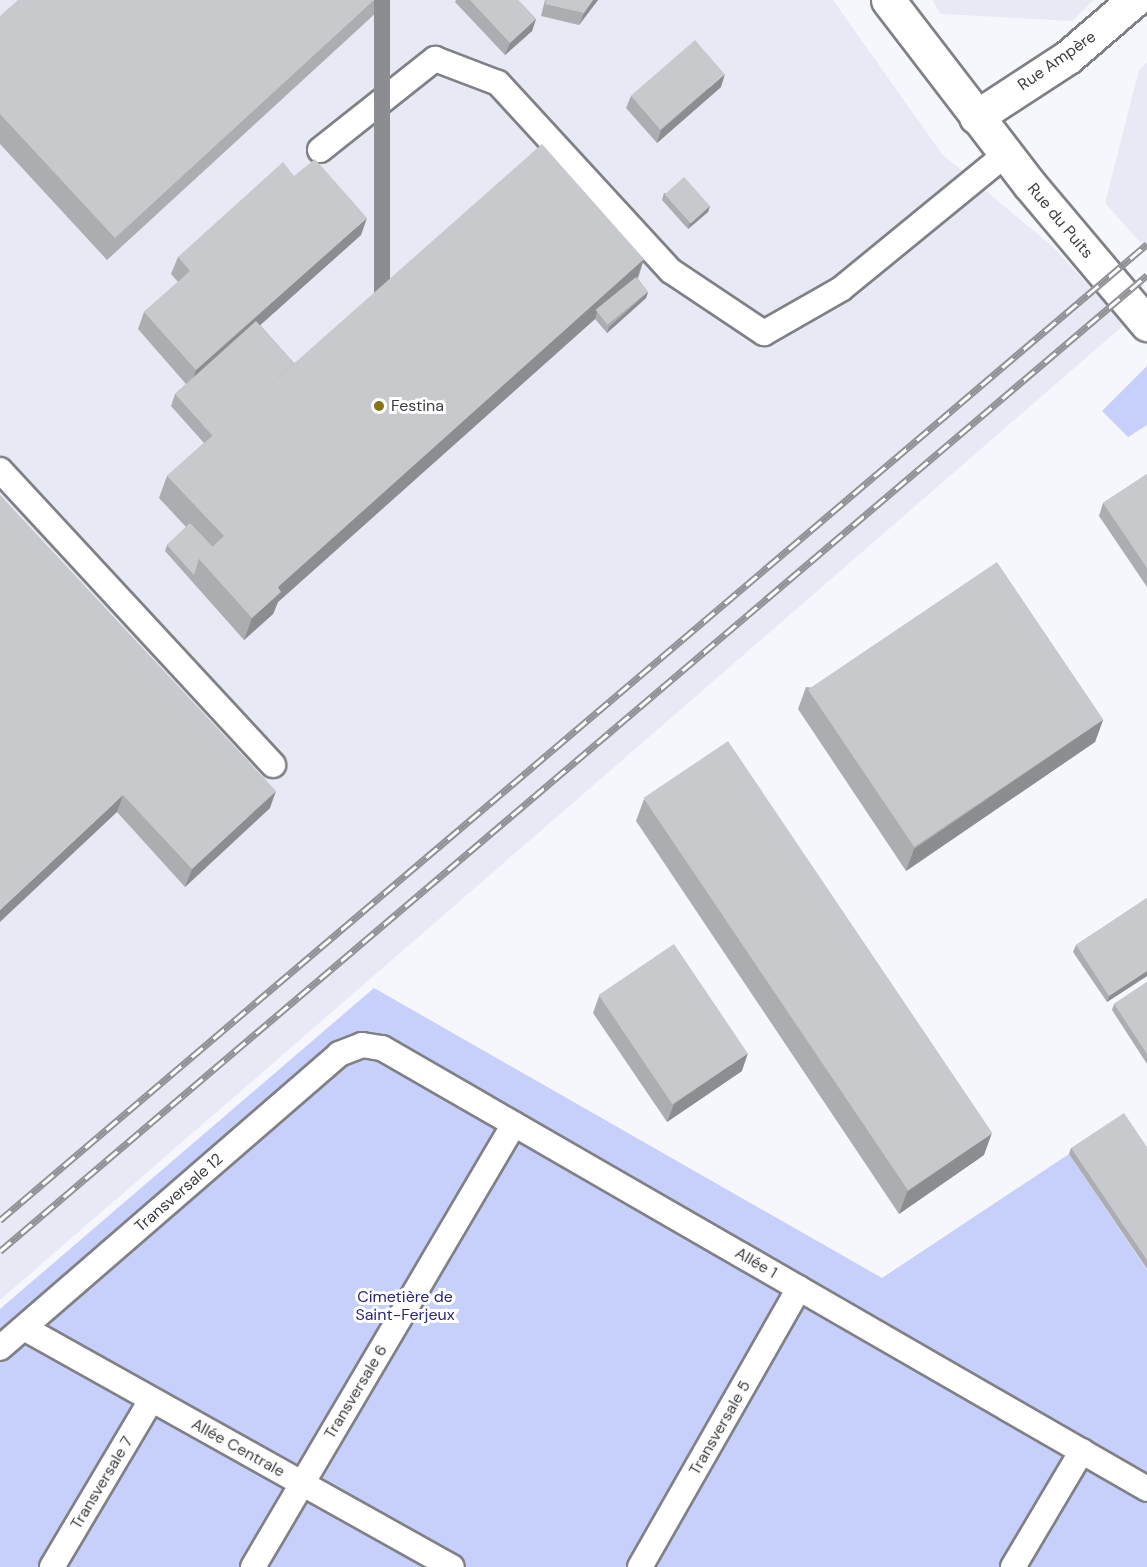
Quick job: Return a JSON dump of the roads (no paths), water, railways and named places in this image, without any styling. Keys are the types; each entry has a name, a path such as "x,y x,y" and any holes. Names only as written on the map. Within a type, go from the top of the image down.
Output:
{"street":[{"name":"Rue du Puits","path":"888,0 976,117 1147,324"},
{"name":"Rue Ampère","path":"976,117 1068,57 1134,0"}],"lane":[{"path":"320,150 435,59 498,82 671,271 764,333 841,289 1006,154"},
{"path":"0,470 273,765"},
{"name":"Allée 1","path":"362,1044 382,1048 1147,1489"},
{"name":"Transversale 12","path":"0,1348 339,1054 362,1044"},
{"name":"Transversale 6","path":"253,1567 514,1124"},
{"name":"Transversale 5","path":"640,1567 799,1288"},
{"name":"Allée Centrale","path":"24,1328 452,1567"},
{"name":"Transversale 7","path":"52,1567 151,1400"},
{"path":"1013,1567 1082,1451"}],"railway":[{"path":"0,1220 1147,244"},
{"path":"0,1251 1147,275"}],"place":[{"name":"Festina","path":"379,406"}],"park label":[{"name":"Cimetière de Saint-Ferjeux","path":"405,1306"}]}
